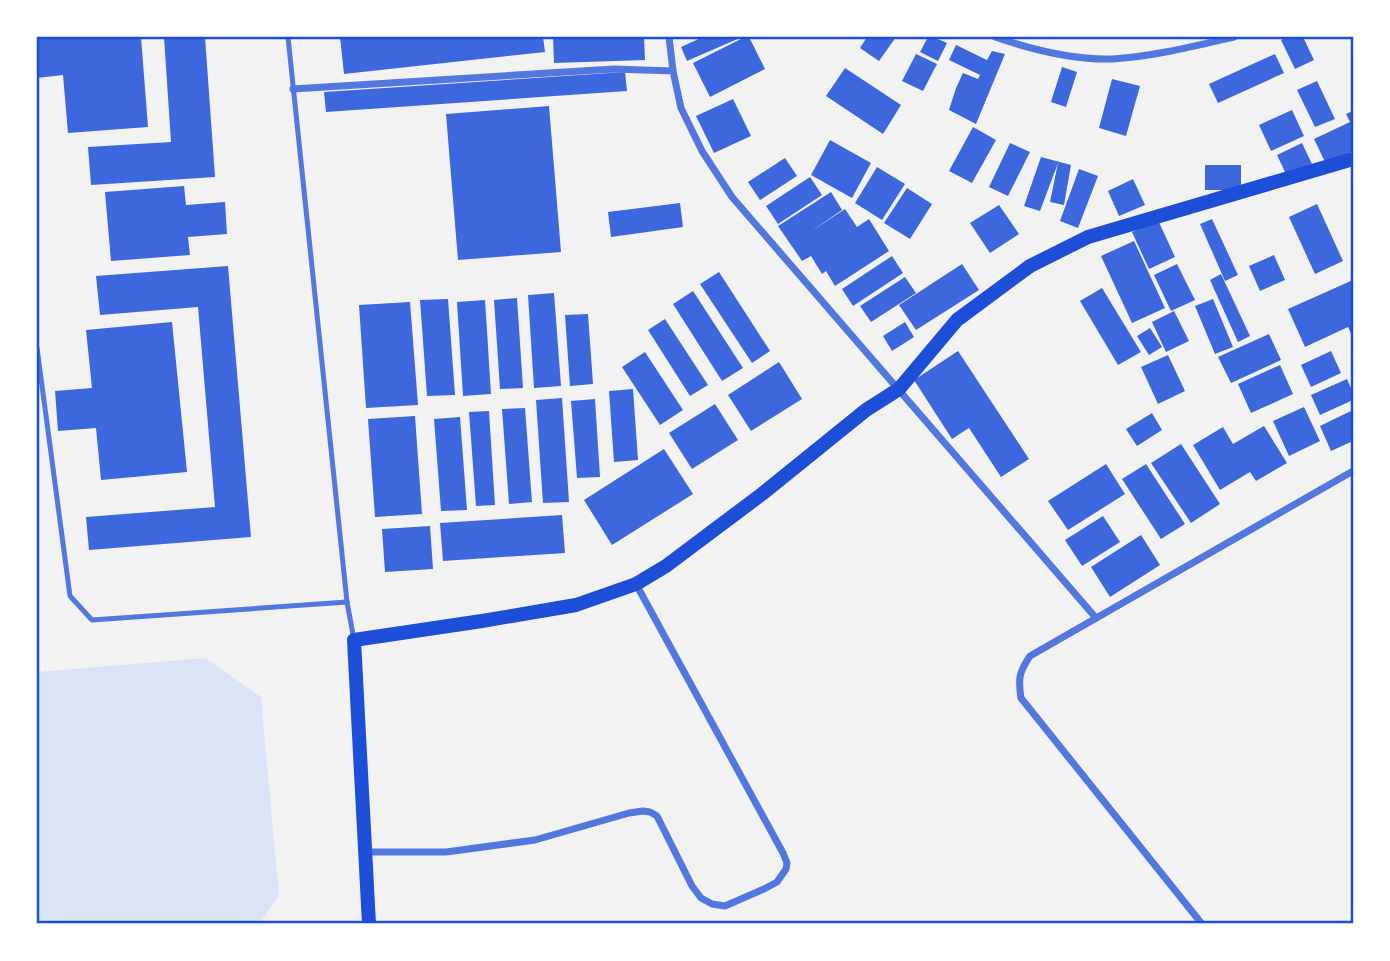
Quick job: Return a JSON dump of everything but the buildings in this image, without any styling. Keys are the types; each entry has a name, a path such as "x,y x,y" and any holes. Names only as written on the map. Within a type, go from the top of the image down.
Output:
{"main road":[{"path":"369,924 354,640 576,605 636,584 666,566 762,494 866,410 898,389 957,320 1030,266 1088,237 1353,159"}],"street":[{"path":"669,37 681,108 702,151 732,197 1096,618"},
{"path":"995,37 1018,45 1084,58 1113,59 1183,50 1234,37"},
{"path":"293,89 614,69 673,71"},
{"path":"1202,924 1021,698 1018,682 1022,668 1030,656 1353,471"},
{"path":"365,852 446,852 535,839 642,811 657,816 692,886 701,898 712,904 725,906 777,882 786,869 783,853 636,584"}],"lane":[{"path":"288,37 347,602 354,640"},
{"path":"37,348 70,596 92,620 347,602"}],"shaded area":[{"path":"205,658 261,697 279,896 259,924 37,924 37,672"}]}
